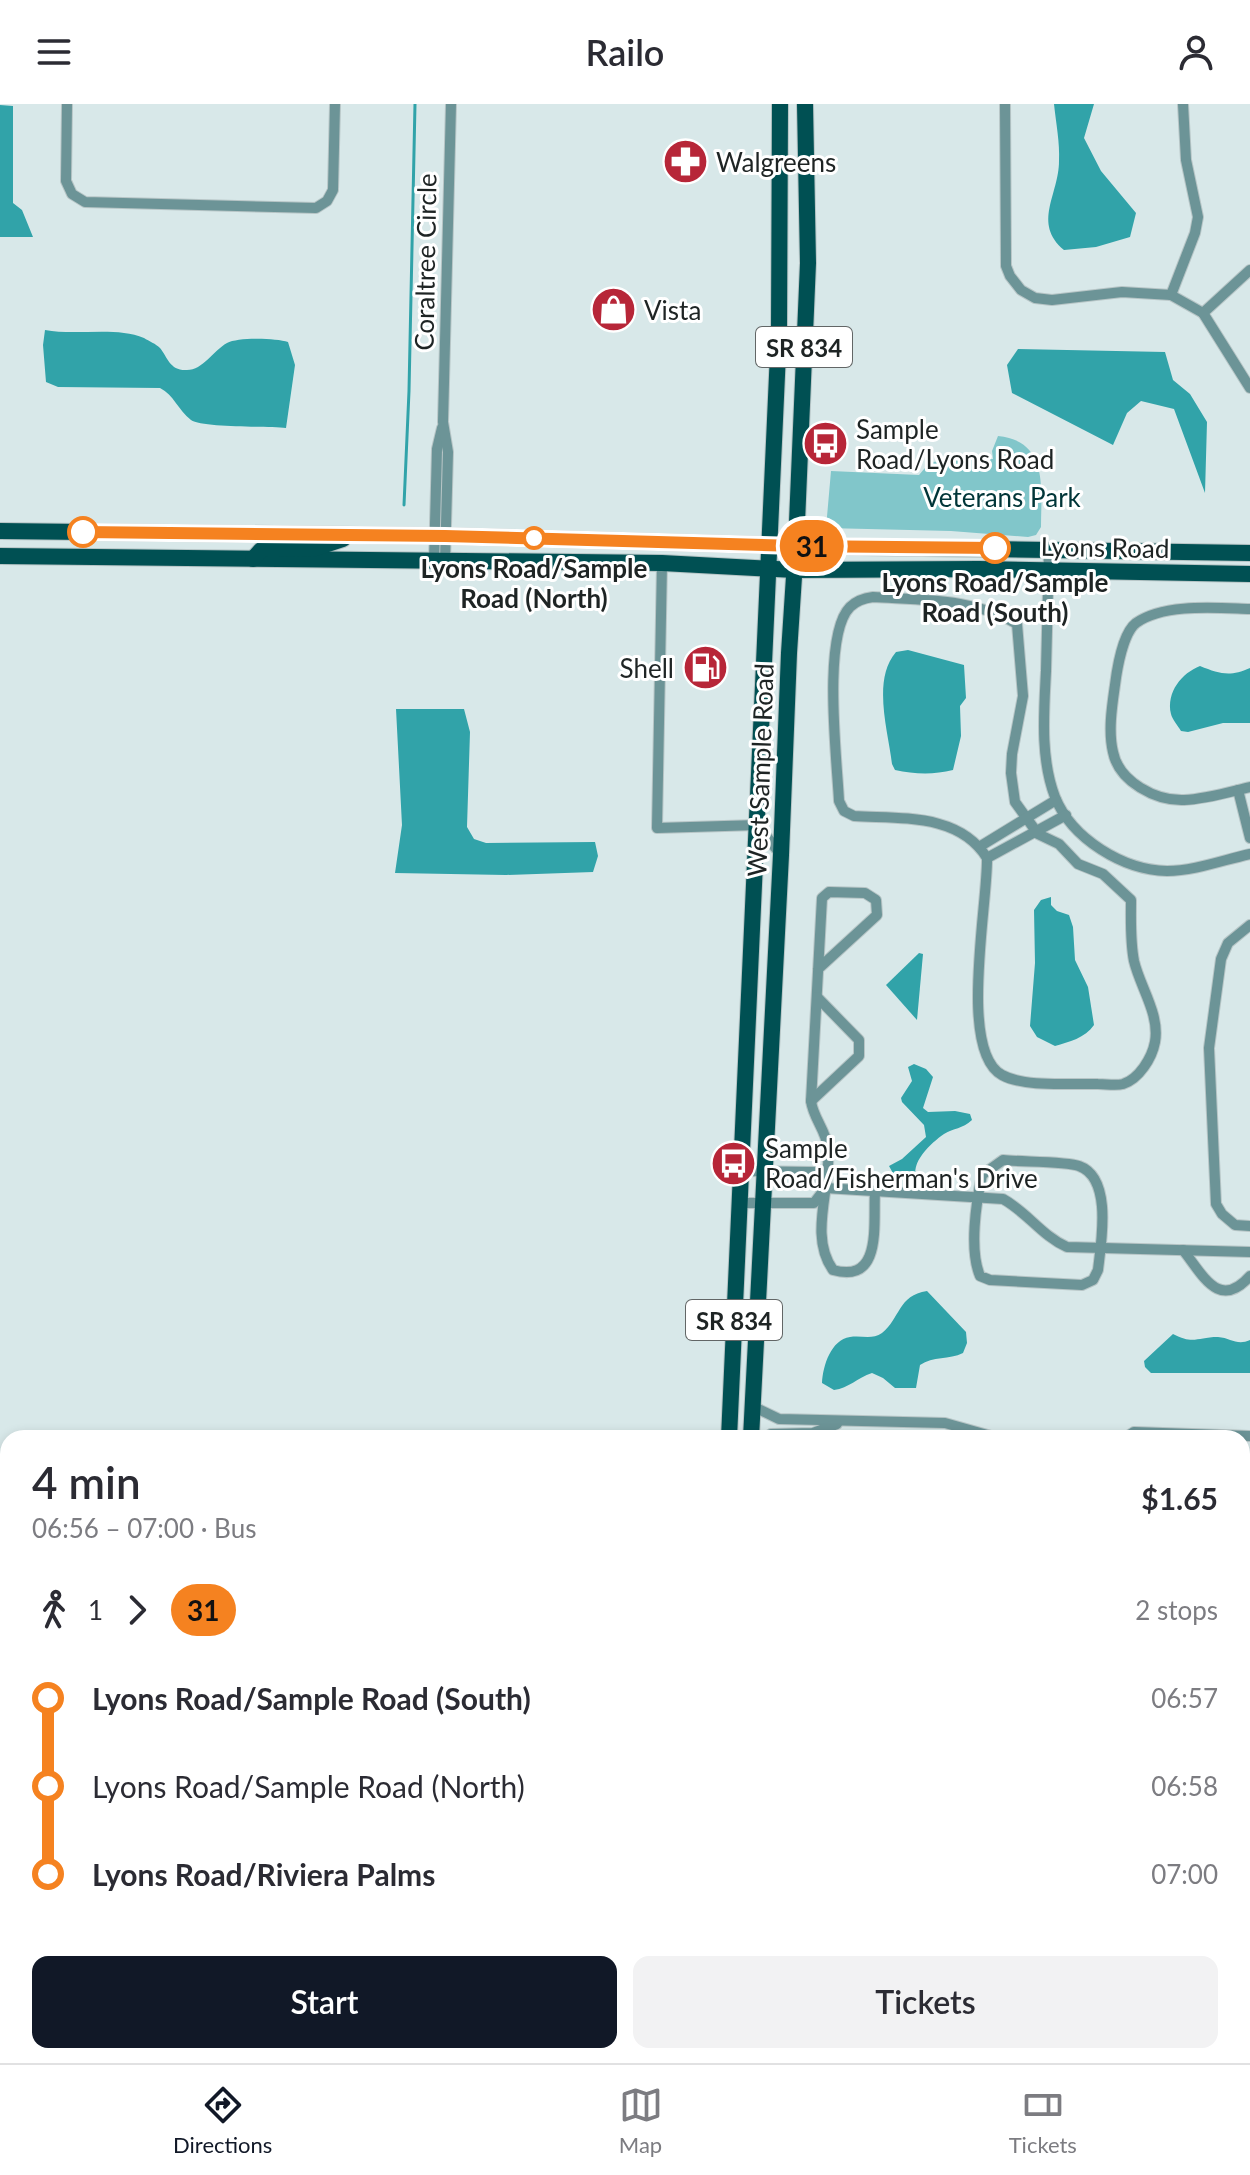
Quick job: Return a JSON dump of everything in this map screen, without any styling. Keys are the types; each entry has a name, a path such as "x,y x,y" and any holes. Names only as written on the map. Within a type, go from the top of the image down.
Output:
{"main road":[{"name":"West Sample Road","path":"729,1430 779,331 780,104"},
{"name":"West Sample Road","path":"751,1430 808,263 805,104"},
{"name":"Lyons Road","path":"0,531 356,534 796,546 1250,553"},
{"path":"253,559 255,554 267,548 313,549 356,534"},
{"name":"Lyons Road","path":"0,556 662,563 794,570 1250,574"}],"street":[{"path":"67,104 66,181 72,194 85,202 316,208 327,201 333,190 335,104"},
{"name":"Coraltree Circle","path":"440,562 437,449 443,422 451,104"},
{"path":"1005,104 1006,266 1021,290 1035,298 1052,300 1122,292 1171,295 1203,313 1250,388"},
{"path":"1171,295 1198,217 1186,160 1183,104"},
{"path":"1203,313 1250,270"},
{"path":"1049,549 1045,758 1056,800 1096,847 1141,867 1165,871 1187,869 1250,854"},
{"path":"662,563 657,828 758,825 781,855"},
{"path":"873,597 940,601 999,612 1017,624 1023,696 1011,773 1015,802 1035,830 1059,844 1078,864 1103,874 1131,900 1131,944 1154,1017 1155,1042 1142,1068 1121,1085 1024,1082 1005,1077 993,1069 985,1054 977,1012 987,858 964,834 934,822 854,816 844,811 839,801 833,665 843,619 850,607 864,598 873,597"},
{"path":"1250,609 1190,608 1148,615 1132,625 1118,661 1111,711 1113,754 1121,770 1138,787 1162,798 1179,800 1250,787"},
{"path":"1238,790 1250,838"},
{"path":"979,847 1056,800"},
{"path":"987,858 1066,815"},
{"path":"818,969 877,915 876,900 865,893 841,892 829,892 822,898 818,969 817,997 811,1101 812,1113 828,1147 821,1247 833,1270 847,1274 861,1270 871,1257 875,1191"},
{"path":"1250,925 1228,943 1221,959 1209,1048 1216,1204 1235,1225 1250,1226"},
{"path":"811,1101 859,1056 859,1040 817,997"},
{"path":"1003,1160 1079,1166 1092,1175 1102,1195 1101,1249 1093,1280 1082,1285 990,1280 980,1276 974,1264 977,1197 982,1175 1003,1160"},
{"path":"742,1171 815,1172 825,1188"},
{"path":"825,1188 1003,1199 1019,1208 1051,1240 1067,1247 1250,1252"},
{"path":"740,1203 814,1203 825,1188"},
{"path":"1183,1250 1213,1288 1223,1292 1232,1291 1250,1276"},
{"path":"752,1406 779,1419 945,1423 970,1430"},
{"path":"821,1430 842,1422"}],"green space":[{"name":"Veterans Park","path":"998,436 1026,447 1039,469 1041,527 1036,535 826,528 831,471 919,475 930,462 993,459 992,451"}],"shaded area":[{"path":"1054,104 1094,104 1084,138 1101,171 1136,213 1130,237 1096,247 1064,250 1055,240 1048,219 1059,161"},
{"path":"0,105 13,106 13,203 22,210 33,237 0,237"},
{"path":"45,330 133,334 157,345 173,366 181,370 198,367 232,341 257,339 288,342 295,365 286,428 197,423 160,388 58,387 46,382"},
{"path":"1018,349 1165,352 1173,380 1190,394 1207,422 1205,493 1174,409 1141,401 1127,413 1113,445 1012,393 1007,365"},
{"path":"908,650 964,665 966,698 960,706 961,736 953,770 909,772 895,770 892,764 883,691 889,663 896,652"},
{"path":"1200,666 1225,673 1250,668 1250,723 1223,723 1181,731 1170,706 1173,691 1187,673"},
{"path":"396,709 464,709 470,732 467,827 474,839 486,843 595,842 598,856 593,872 506,875 395,873 402,825"},
{"path":"1051,897 1051,905 1057,911 1069,915 1075,960 1088,987 1094,1025 1081,1036 1055,1046 1037,1037 1030,1026 1035,963 1034,910 1041,900"},
{"path":"919,953 923,954 917,1020 886,985"},
{"path":"914,1064 926,1069 933,1077 923,1108 928,1112 970,1114 972,1120 944,1134 928,1148 916,1167 917,1180 913,1183 894,1175 889,1166 902,1159 926,1137 924,1125 901,1098 912,1081 908,1067"},
{"path":"927,1291 966,1332 967,1343 963,1353 920,1365 916,1388 895,1388 872,1373 834,1390 822,1383 826,1361 838,1343 850,1337 870,1337 882,1333 910,1297"},
{"path":"1173,1334 1191,1340 1218,1337 1238,1342 1250,1340 1250,1373 1151,1373 1144,1361"}],"waterway":[{"path":"404,505 415,104"}],"bus line":[{"name":"31","path":"83,532 995,548"}],"place":[{"name":"Walgreens","path":"685,162"},
{"name":"Vista","path":"613,310"},
{"name":"Sample Road/Lyons Road","path":"825,444"},
{"name":"Lyons Road/Sample Road (North)","path":"534,538"},
{"name":"Lyons Road/Sample Road (South)","path":"995,548"},
{"name":"Shell","path":"705,668"},
{"name":"Sample Road/Fisherman's Drive","path":"734,1163"}]}
